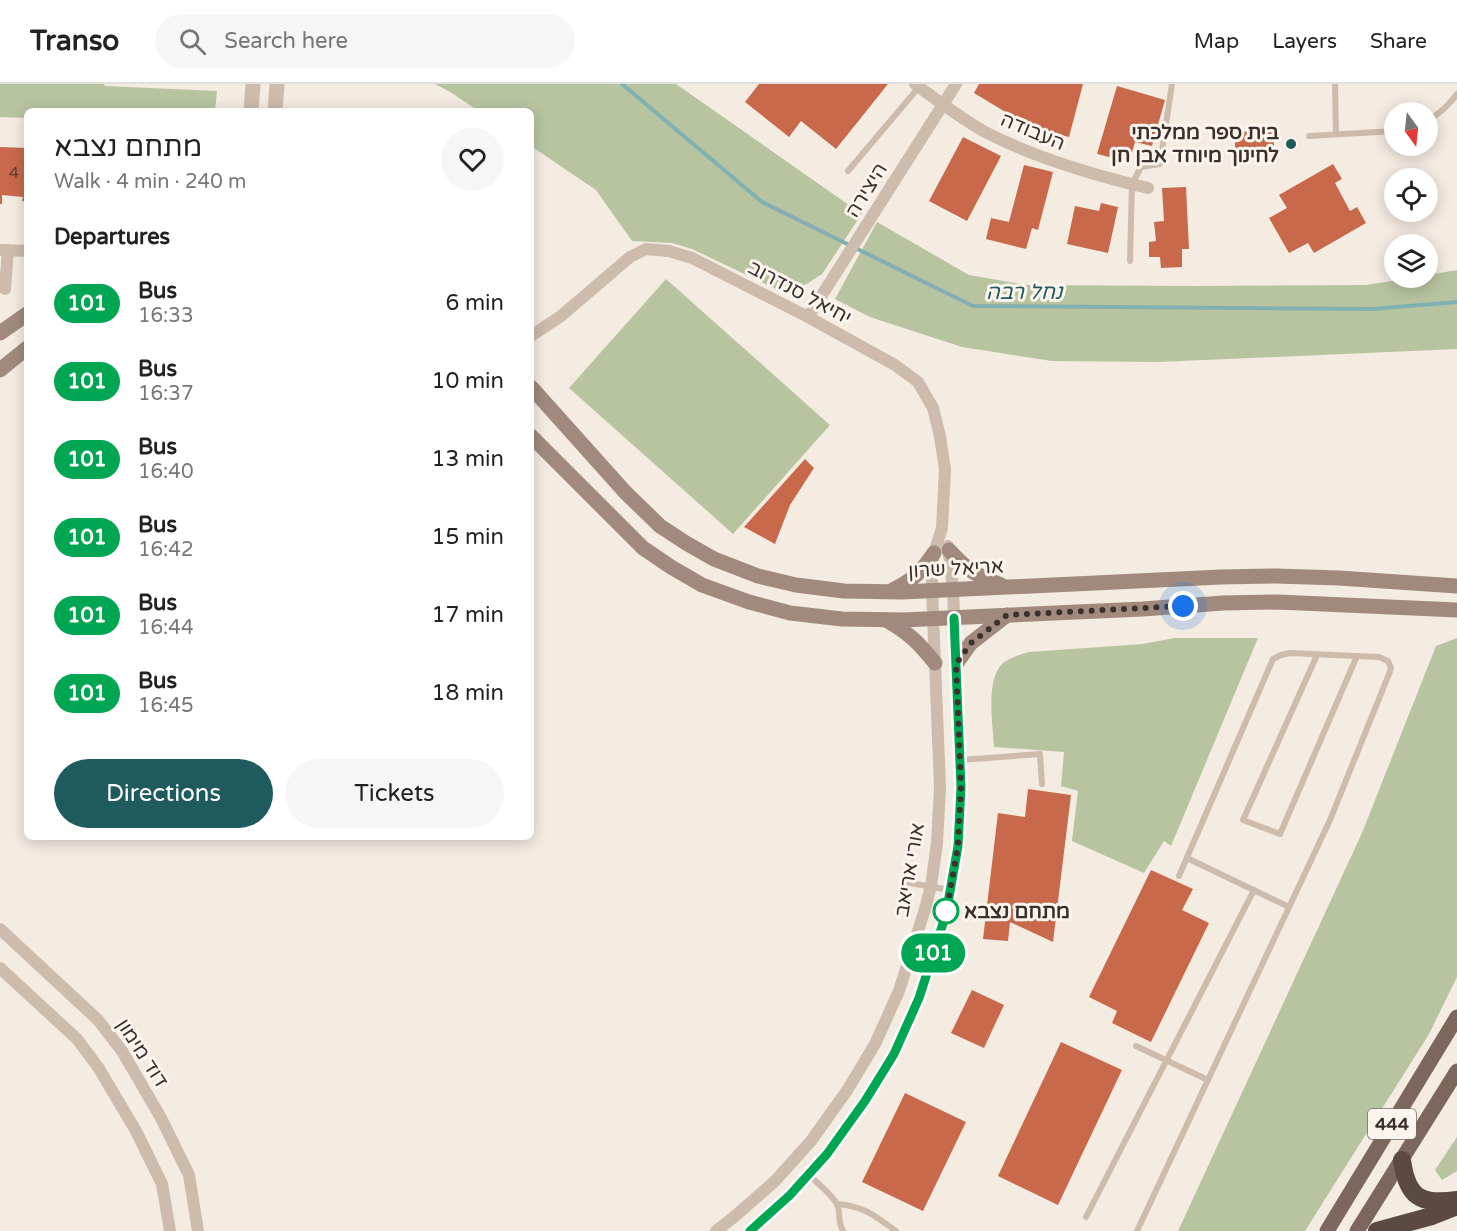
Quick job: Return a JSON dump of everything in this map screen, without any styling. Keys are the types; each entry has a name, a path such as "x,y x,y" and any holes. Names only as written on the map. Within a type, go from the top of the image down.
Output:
{"highway":[{"path":"1402,1160 1407,1183 1418,1197 1437,1202 1457,1200"},
{"path":"1377,1231 1432,1216 1457,1206"}],"main road":[{"path":"0,333 24,316"},
{"path":"0,370 24,350"},
{"name":"אריאל שרון","path":"534,388 625,492 655,522 714,559 758,576 796,585 844,591 890,592 1265,576 1339,578 1457,586"},
{"path":"534,438 643,548 702,585 749,602 790,613 842,619 933,619 1234,603 1457,610"},
{"path":"890,592 910,581 942,551 979,576 1007,587"},
{"path":"956,664 971,643 1007,615"},
{"path":"886,620 906,631 935,663"},
{"name":"444","path":"1327,1231 1457,1017"},
{"name":"444","path":"1357,1231 1457,1071"}],"street":[{"path":"251,108 253,84"},
{"path":"275,108 277,84"},
{"name":"היצירה","path":"808,317 956,84"},
{"name":"העבודה","path":"917,85 985,132 1016,147 1066,166 1148,188"},
{"name":"יחיאל סנדרוב","path":"534,336 561,316 630,257 646,249 669,251 692,258 808,317 895,365 918,382 933,408 940,436 945,469 942,551 953,589 954,618"},
{"path":"5,289 4,250 24,251"},
{"name":"יחיאל סנדרוב","path":"932,590 932,570 942,551"},
{"name":"אורי אריאב","path":"716,1231 775,1181 811,1141 848,1089 875,1044 899,991 931,886 937,843 940,787 932,590"},
{"path":"750,1231 790,1195 827,1154 865,1101 894,1054 919,998 946,914 958,846 961,787 954,618"},
{"name":"דוד מימון","path":"0,929 98,1020 122,1051 161,1118 189,1175 198,1231"},
{"path":"0,968 77,1039 98,1067 136,1131 162,1184 170,1231"}],"lane":[{"path":"1130,261 1132,184 1141,167 1160,164 1172,84"},
{"path":"1335,84 1336,134"},
{"path":"848,171 917,85"},
{"path":"1438,114 1457,94"},
{"path":"1309,136 1384,131"},
{"path":"1137,1231 1330,820 1391,668 1388,661 1378,657 1290,653 1273,659 1179,876"},
{"path":"1317,655 1243,820 1280,834 1357,656"},
{"path":"960,760 1040,754 1042,784"},
{"path":"1187,858 1289,907"},
{"path":"904,882 951,890"},
{"path":"1086,1217 1254,890"},
{"path":"1136,1046 1208,1080"},
{"path":"808,1174 838,1204 838,1223 843,1231"},
{"path":"838,1204 867,1210 896,1231"}],"green space":[{"path":"0,84 104,84 105,86 217,91 215,108 24,108 24,118 0,117"},
{"path":"435,84 676,84 846,203 863,212 822,274 805,285 790,290 776,289 692,249 672,243 632,241 596,190 534,148 534,108 474,108"},
{"path":"877,222 969,275 1027,285 1366,285 1384,282 1384,288 1438,288 1438,273 1457,270 1457,349 1159,362 1052,361 962,347 870,317 835,299"},
{"path":"666,279 830,425 733,534 569,388"},
{"path":"1175,638 1258,638 1171,846 1164,841 1144,873 1072,841 1078,791 1061,786 1064,752 994,747 992,691 997,670 1003,663 1029,652 1142,644"},
{"path":"1457,638 1457,977 1429,1034 1305,1231 1178,1231 1362,833 1436,646"},
{"path":"1457,1137 1457,1171 1442,1180 1435,1170"}],"building":[{"path":"759,84 888,84 836,149 801,121 789,137 745,102"},
{"path":"979,84 1083,84 1069,137 1032,128 974,93"},
{"path":"1117,86 1165,100 1152,146 1135,142 1131,156 1119,153 1117,159 1097,154"},
{"path":"1274,131 1274,156 1235,157 1235,132"},
{"path":"963,137 1001,156 967,221 929,201"},
{"path":"0,147 24,148 24,201 22,201 23,197 2,195 2,204 0,204"},
{"path":"1333,164 1342,179 1335,183 1350,211 1357,207 1366,223 1314,253 1308,243 1289,253 1269,218 1287,208 1279,195"},
{"path":"1024,165 1053,172 1038,230 1032,228 1026,249 986,239 991,218 1009,222"},
{"path":"1186,187 1189,249 1182,249 1182,267 1161,268 1160,257 1149,257 1149,242 1156,241 1154,222 1164,221 1162,188"},
{"path":"1101,203 1118,207 1108,253 1067,244 1075,206 1099,211"},
{"path":"805,459 814,468 790,505 775,544 744,527"},
{"path":"1028,789 1071,795 1053,942 1010,922 1008,941 983,939 998,813 1025,817"},
{"path":"1151,870 1193,889 1182,910 1209,923 1151,1042 1112,1023 1117,1011 1089,997"},
{"path":"972,990 1004,1005 984,1048 951,1033"},
{"path":"1061,1042 1122,1070 1058,1205 998,1176"},
{"path":"905,1093 966,1122 923,1211 862,1182"}],"waterway":[{"name":"נחל רבה","path":"622,84 762,202 973,306 1372,309 1457,302"}],"bus line":[{"name":"101","path":"750,1231 790,1195 827,1154 865,1101 894,1054 919,998 946,914 958,846 961,787 954,618"}],"place":[{"name":"בית ספר ממלכתי לחינוך מיוחד אבן חן","path":"1291,144"},
{"name":"מתחם נצבא","path":"946,911"}],"route":[{"path":"946,911 946,914 958,846 961,787 956,664 971,643 1007,615 1183,606"}]}
